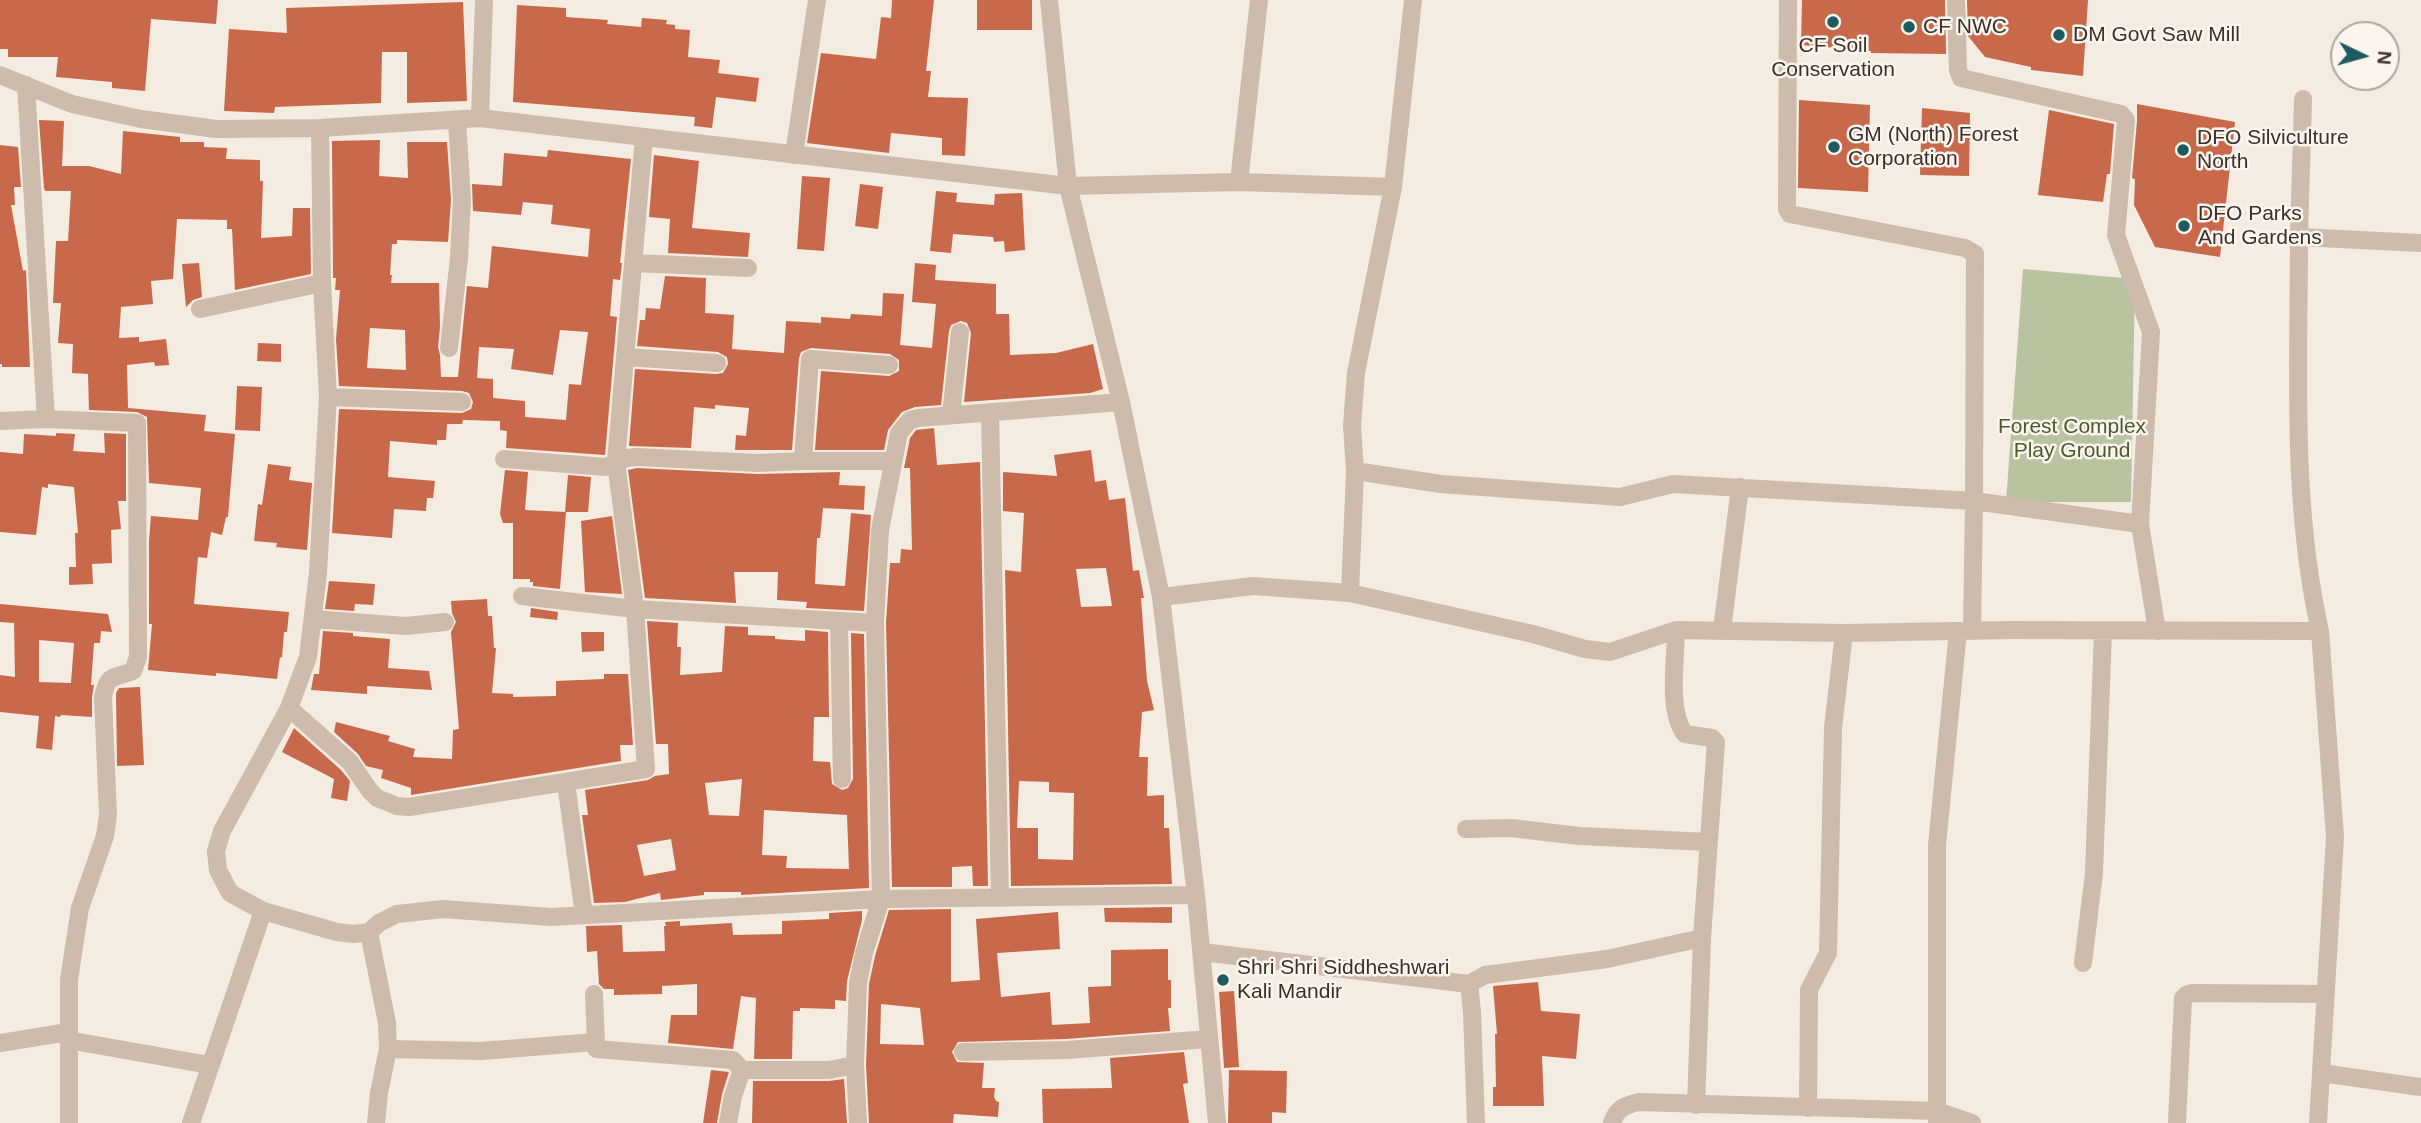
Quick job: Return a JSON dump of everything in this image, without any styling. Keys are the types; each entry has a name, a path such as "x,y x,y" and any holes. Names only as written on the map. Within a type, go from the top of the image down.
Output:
{"street":[{"path":"480,118 484,0"},
{"path":"794,155 817,0"},
{"path":"1049,0 1068,186 1121,402 1161,597 1196,895 1217,1123"},
{"path":"1239,182 1259,0"},
{"path":"1350,593 1355,471 1352,425 1356,373 1393,187 1413,0"},
{"path":"1788,0 1787,209 1790,214 1965,248 1975,254 1974,501 1965,631 1937,845 1937,1117"},
{"path":"1956,0 1958,69 1961,78 2121,114 2126,120 2116,235 2151,332 2140,524 2157,631"},
{"path":"0,75 72,104 141,119 216,128 320,128 480,118 1068,186 1239,182 1393,187"},
{"path":"26,85 46,419"},
{"path":"2302,99 2299,237 2300,485 2311,593 2320,631 2335,837 2318,1123"},
{"path":"449,348 461,212 457,120"},
{"path":"320,128 322,283 328,397 313,619 308,657 289,708 222,831 216,851 218,870 230,893 263,911 337,932 354,934 369,932 379,923 397,914 420,910 443,909 551,917 881,899 1196,895"},
{"path":"289,708 350,762 370,792 397,806 410,807 646,769 635,609 616,462 644,137"},
{"path":"2299,237 2421,243"},
{"path":"634,263 747,268"},
{"path":"200,309 322,283"},
{"path":"951,415 960,332"},
{"path":"625,356 717,363"},
{"path":"803,461 810,359 889,365"},
{"path":"328,397 462,402"},
{"path":"858,1123 855,1065 858,983 864,953 881,899 875,623 880,530 899,433 910,420 1121,402"},
{"path":"990,413 1000,898"},
{"path":"2,423 46,419 136,423 138,657 133,671 108,680 103,697 108,815 105,836 80,908 73,946 69,980 69,1123"},
{"path":"504,459 606,467 637,457 758,463 892,461"},
{"path":"1355,471 1441,484 1620,497 1673,484 1974,501 2140,524"},
{"path":"1722,630 1740,487"},
{"path":"1161,597 1252,586 1350,593 1533,634 1585,649 1610,652 1676,629 1844,633 2320,631"},
{"path":"522,596 635,609 875,623"},
{"path":"313,619 406,626 444,622"},
{"path":"839,621 842,779"},
{"path":"1676,629 1675,714 1679,726 1685,734 1706,737 1716,742 1702,938 1696,1105"},
{"path":"2083,963 2094,873 2103,631"},
{"path":"1808,1108 1809,989 1828,953 1833,728 1844,633"},
{"path":"566,783 584,915"},
{"path":"1466,829 1511,828 1579,836 1709,842"},
{"path":"191,1123 263,911"},
{"path":"369,932 387,1023 388,1049 376,1123"},
{"path":"1202,952 1469,984 1485,975 1607,959 1702,938"},
{"path":"1469,984 1476,1123"},
{"path":"594,994 596,1049 733,1060 741,1070"},
{"path":"2177,1123 2183,998 2186,995 2326,994"},
{"path":"0,1043 68,1036 209,1065"},
{"path":"963,1052 1067,1050 1209,1039"},
{"path":"388,1049 481,1051 596,1042"},
{"path":"741,1070 829,1070 855,1065"},
{"path":"728,1123 741,1070"},
{"path":"2321,1073 2421,1087"},
{"path":"1612,1123 1622,1107 1639,1102 1808,1108 1852,1116 1937,1117 1972,1123"}],"green space":[{"name":"Forest Complex Play Ground","path":"2023,269 2135,279 2131,502 2006,502"}],"building":[{"path":"0,0 218,0 216,24 151,19 145,91 112,88 112,82 56,77 58,57 8,57 8,49 0,49"},
{"path":"892,0 934,0 926,71 931,71 928,97 968,98 965,156 942,155 942,138 891,133 889,153 807,143 821,53 876,59 881,17 891,18"},
{"path":"977,0 1032,0 1032,30 977,30"},
{"path":"1802,0 1945,0 1946,54 1871,53 1801,45"},
{"path":"1967,0 2088,0 2083,76 2031,70 2031,67 1985,57 1968,36"},
{"path":"463,2 467,101 407,103 407,52 382,52 381,103 275,107 274,113 224,111 229,29 287,33 286,8"},
{"path":"517,5 566,8 566,17 608,20 607,24 641,27 642,18 667,20 666,24 675,25 675,29 690,30 688,57 720,60 718,73 759,78 756,102 716,97 712,128 694,126 695,117 513,102"},
{"name":"GM (North) Forest Corporation","path":"1799,100 1870,105 1868,192 1798,188"},
{"path":"2137,104 2235,122 2220,257 2155,247 2134,205 2135,179 2132,178"},
{"path":"1922,108 1970,113 1969,176 1920,175"},
{"path":"2049,110 2114,124 2110,174 2107,174 2103,202 2038,195"},
{"path":"39,120 64,121 62,166 89,166 121,174 123,131 180,137 180,142 204,142 204,147 227,148 226,159 260,160 260,181 263,181 261,238 292,236 293,208 310,208 311,274 235,290 232,229 227,229 227,220 177,219 173,279 151,281 153,304 121,307 119,338 139,337 139,342 166,339 169,365 155,366 154,362 127,365 128,408 206,415 204,431 235,434 228,517 222,535 211,532 207,558 198,557 194,604 289,612 277,679 148,670 152,624 149,624 151,516 198,520 201,488 149,483 147,417 137,412 89,410 88,374 72,373 73,344 58,343 61,303 53,303 56,241 68,241 71,191 45,191"},
{"path":"380,140 379,176 408,178 407,142 447,142 451,200 448,242 397,240 397,244 392,244 390,275 391,283 439,283 438,347 441,377 458,377 467,286 488,288 492,246 588,257 590,229 551,224 553,205 523,202 521,215 473,211 472,184 502,186 504,153 547,157 548,150 631,159 620,280 613,279 610,316 617,317 605,455 506,448 507,431 500,430 500,421 463,420 462,424 447,424 446,440 437,440 437,445 390,441 388,477 435,481 433,498 427,498 426,511 394,509 392,538 332,533 339,409 462,413 471,409 473,402 469,393 462,391 339,386 336,339 340,290 335,290 336,278 333,278 332,141","holes":["370,328 405,330 406,370 367,368","560,330 588,332 581,385 569,384 566,420 525,417 525,401 493,398 493,379 477,378 479,347 514,349 511,369 553,375"]},
{"path":"0,145 18,147 21,187 14,187 15,205 11,205 23,271 26,270 30,367 2,367 0,364"},
{"path":"654,155 699,161 692,228 750,233 748,257 668,253 670,219 649,217"},
{"path":"802,176 830,178 824,251 797,249"},
{"path":"860,184 883,187 878,229 855,226"},
{"path":"936,191 957,193 956,202 994,205 995,194 1022,193 1025,250 1005,252 1004,241 994,242 993,237 953,234 951,253 930,251"},
{"path":"199,263 202,297 193,300 186,307 182,264"},
{"path":"915,263 936,265 935,280 996,284 996,314 1009,314 1010,355 1056,353 1093,344 1103,389 1090,393 964,402 971,333 967,323 961,321 951,325 949,331 941,405 915,407 902,412 888,430 884,450 815,450 821,371 889,376 899,371 899,360 890,354 811,348 801,352 799,358 792,450 735,450 736,435 746,436 749,408 715,405 715,409 694,407 691,448 629,446 635,369 716,374 723,373 728,364 727,357 718,352 637,346 640,320 645,320 646,308 660,309 665,276 706,278 705,313 734,315 732,349 784,353 786,321 821,323 821,317 850,319 851,314 882,316 883,293 904,294 900,345 932,348 936,304 912,302"},
{"path":"258,343 281,344 281,362 257,361"},
{"path":"237,386 262,387 260,431 235,430"},
{"path":"934,428 937,465 980,462 988,886 973,886 972,866 952,867 952,887 892,887 886,623 890,563 900,563 901,549 912,550 910,468 904,468 910,438 916,430"},
{"path":"56,433 75,434 73,451 105,453 104,433 126,434 126,501 118,501 121,529 111,530 112,563 92,564 93,584 69,585 69,567 76,567 75,533 78,533 74,487 48,484 48,488 42,487 36,535 0,532 0,452 23,454 24,434 56,436"},
{"path":"1091,450 1095,482 1106,480 1109,500 1125,498 1133,571 1139,570 1144,598 1141,598 1147,681 1154,710 1142,712 1139,757 1148,757 1147,796 1164,795 1164,828 1169,828 1172,884 1011,886 1005,570 1021,572 1024,513 1003,511 1003,472 1057,476 1054,455","holes":["1106,568 1112,606 1081,607 1076,569","1019,781 1049,782 1049,792 1074,793 1073,860 1038,859 1038,828 1017,828"]},
{"path":"268,464 291,467 289,480 312,483 307,550 276,547 277,543 254,541 258,504 262,505"},
{"path":"637,468 758,474 840,472 839,485 865,486 864,510 823,508 820,538 817,538 815,584 845,586 851,513 871,515 864,611 806,608 807,602 777,600 778,572 734,572 736,603 645,598 628,470"},
{"path":"505,470 528,472 525,510 566,512 560,589 533,586 530,579 513,579 513,523 503,523 500,514"},
{"path":"568,475 591,477 588,512 565,512"},
{"path":"612,516 622,594 585,592 581,521"},
{"path":"329,581 375,584 373,605 355,604 354,611 325,609"},
{"path":"487,599 496,648 492,693 513,694 513,697 556,696 556,681 604,679 604,674 628,674 633,745 620,745 621,761 411,795 411,788 381,778 383,770 366,766 358,754 334,732 336,722 390,736 388,741 415,749 413,757 452,759 453,730 459,729 451,632 456,622 451,601"},
{"path":"0,604 108,614 112,632 101,631 100,643 94,643 92,717 55,716 52,750 36,748 39,716 0,712 0,675 15,677 14,623 0,622","holes":["39,640 74,643 71,683 39,682"]},
{"path":"531,608 558,612 557,620 530,617"},
{"path":"647,621 678,623 680,675 722,672 725,626 748,627 748,635 805,641 805,630 828,632 829,717 814,717 813,761 830,762 832,784 842,790 848,788 853,779 851,633 864,634 869,888 741,895 741,892 704,892 704,895 661,900 660,893 625,902 594,903 582,815 588,815 585,790 669,774 668,744 656,744","holes":["742,779 739,816 709,815 705,783","764,810 847,815 849,869 786,868 787,856 762,855","671,839 676,870 644,876 637,845"]},
{"path":"323,631 390,639 388,668 429,671 432,690 367,686 367,694 311,690 314,674 319,674"},
{"path":"581,632 604,632 604,651 582,652"},
{"path":"140,687 144,765 117,766 116,693 119,688"},
{"path":"294,728 350,781 347,801 331,798 334,779 282,752"},
{"path":"1172,907 1172,923 1105,922 1104,908"},
{"path":"951,909 951,982 980,980 976,919 1058,912 1060,949 997,953 1001,997 1050,992 1052,1025 1090,1023 1088,987 1111,986 1111,950 1168,949 1168,980 1171,980 1171,1008 1168,1008 1170,1031 1066,1039 958,1042 952,1052 957,1062 984,1063 982,1088 995,1088 994,1097 999,1102 998,1117 954,1114 953,1123 869,1123 866,1065 869,984 889,910","holes":["881,1004 920,1008 924,1045 880,1044"]},
{"path":"862,911 847,981 846,1001 835,1000 835,1009 800,1008 800,1011 793,1011 792,1059 754,1059 756,998 741,996 733,1049 668,1043 671,1015 697,1015 697,984 662,986 662,994 614,995 614,989 604,989 599,984 597,951 587,952 586,926 622,925 623,952 665,951 665,922 680,921 680,926 732,923 733,935 782,934 782,921 829,919 829,913"},
{"path":"1538,982 1541,1011 1580,1014 1576,1059 1542,1056 1544,1106 1493,1106 1497,1034 1493,986"},
{"path":"1234,991 1239,1067 1224,1068 1219,992"},
{"path":"1184,1052 1188,1083 1183,1084 1189,1123 1043,1123 1042,1089 1112,1088 1110,1058"},
{"path":"711,1070 729,1072 717,1123 703,1123"},
{"path":"1229,1070 1287,1071 1286,1113 1272,1112 1272,1123 1228,1123"},
{"path":"844,1079 847,1123 752,1123 753,1081"}],"place":[{"name":"CF Soil Conservation","path":"1833,22"},
{"name":"CF NWC","path":"1909,27"},
{"name":"DM Govt Saw Mill","path":"2059,35"},
{"name":"GM (North) Forest Corporation","path":"1834,147"},
{"name":"DFO Silviculture North","path":"2183,150"},
{"name":"DFO Parks And Gardens","path":"2184,226"},
{"name":"Shri Shri Siddheshwari Kali Mandir","path":"1223,980"}]}
